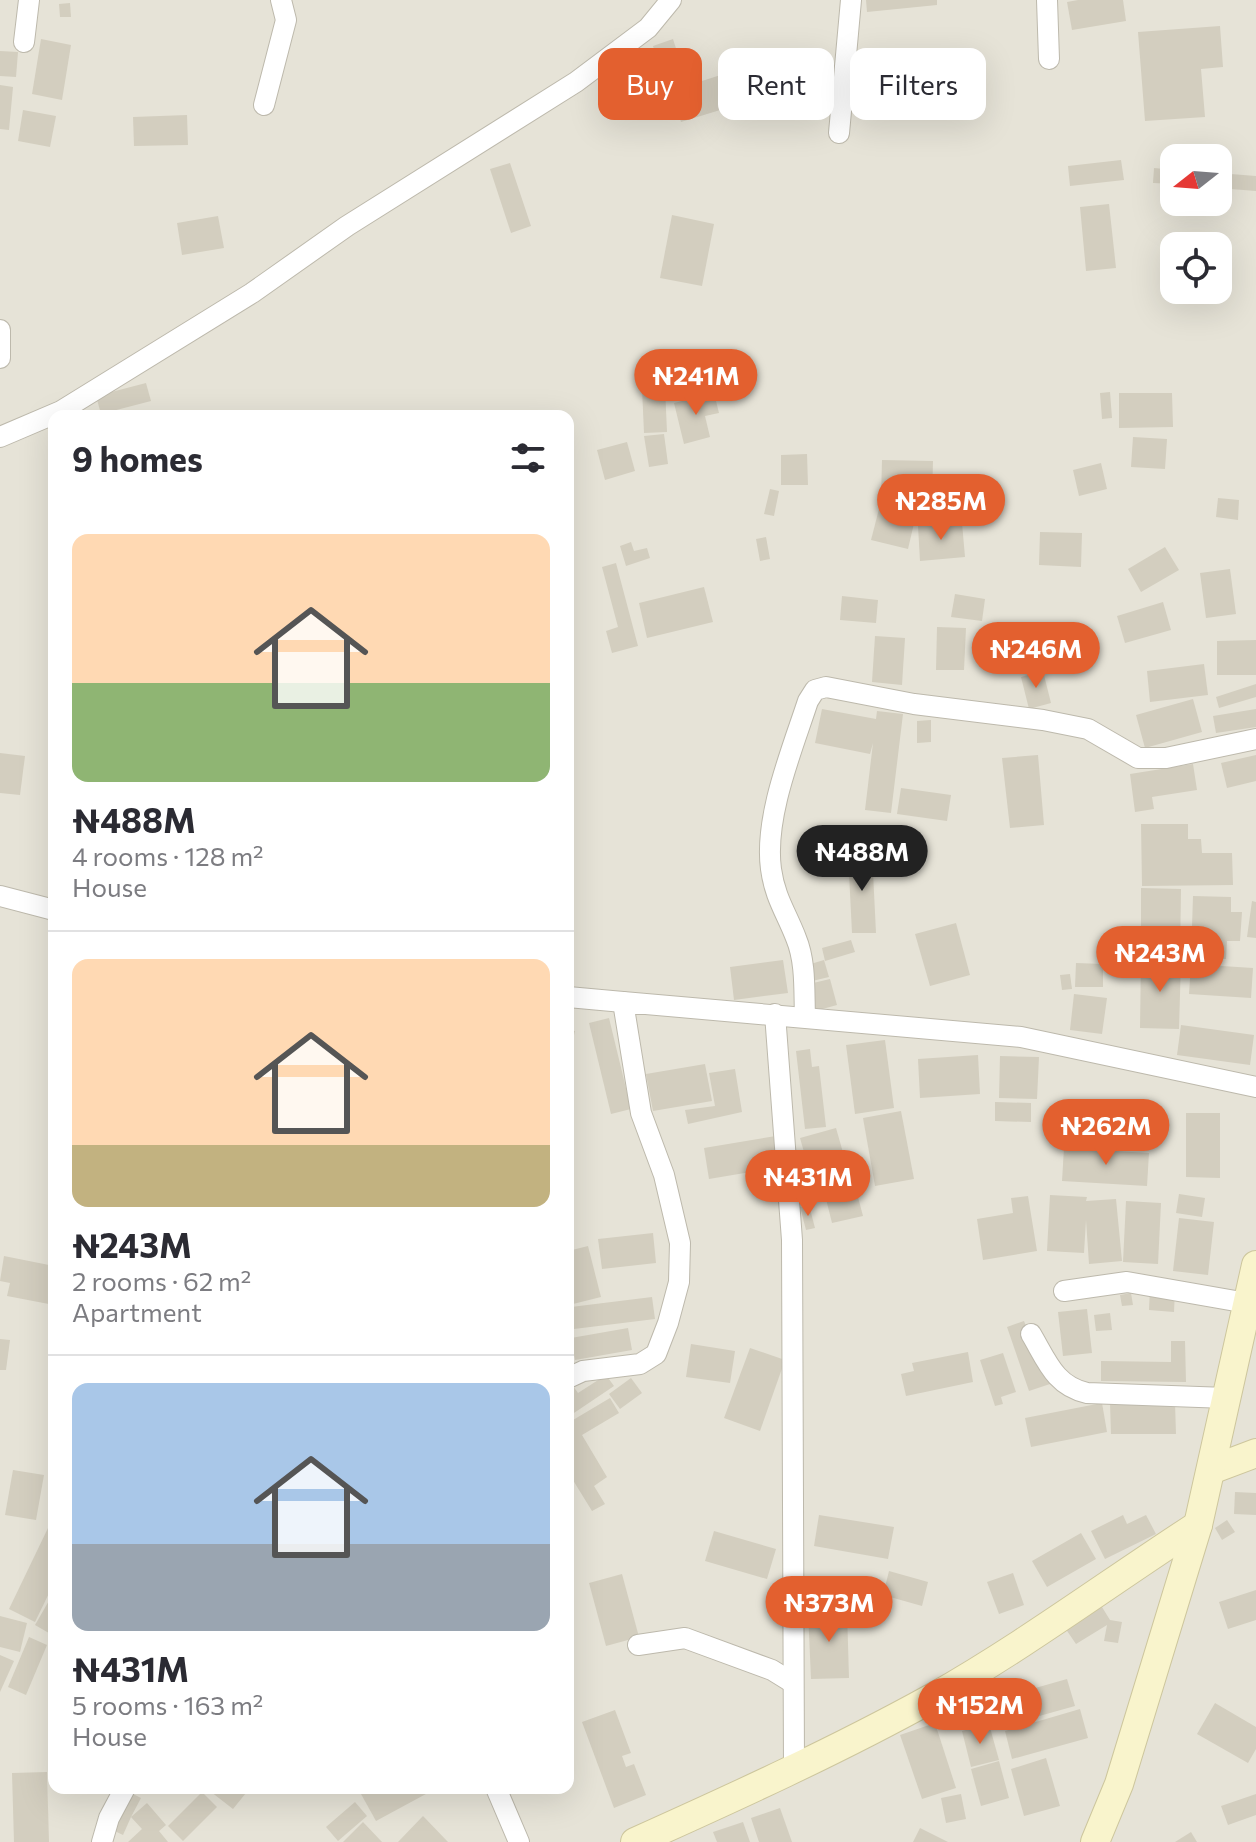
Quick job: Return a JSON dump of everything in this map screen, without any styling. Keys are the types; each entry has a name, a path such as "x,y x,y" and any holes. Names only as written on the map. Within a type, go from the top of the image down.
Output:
{"street":[{"path":"24,42 29,0"},
{"path":"264,105 286,20 281,0"},
{"path":"63,410 252,293 347,226 576,82 648,28 671,0"},
{"path":"839,133 851,0"},
{"path":"1047,0 1049,59"},
{"path":"0,330 0,358"},
{"path":"0,437 48,417"},
{"path":"805,1017 803,969 797,939 776,894 769,853 781,785 808,701 815,690 826,687 914,704 1043,720 1088,729 1138,758 1166,758 1256,739"},
{"path":"0,896 48,908"},
{"path":"574,998 1021,1037 1256,1087"},
{"path":"574,1375 583,1371 640,1364 656,1354 679,1282 680,1243 664,1175 641,1113 623,1002"},
{"path":"775,1014 792,1240 794,1768"},
{"path":"1095,1842 1119,1784 1198,1525 1256,1265"},
{"path":"1064,1291 1127,1282 1247,1303"},
{"path":"1031,1334 1058,1380 1070,1390 1227,1398"},
{"path":"1211,1470 1256,1453"},
{"path":"635,1842 794,1768 933,1697 1198,1525"},
{"path":"638,1645 685,1638 772,1670 793,1683"},
{"path":"102,1842 109,1818 122,1794"},
{"path":"499,1794 519,1842"}],"shaded area":[{"path":"0,0 1256,0 1256,1842 0,1842"}],"building":[{"path":"866,0 937,0 937,5 867,12"},
{"path":"1123,0 1126,21 1072,30 1067,2"},
{"path":"70,3 71,17 60,17 59,4"},
{"path":"1220,26 1223,67 1201,69 1205,117 1145,121 1138,32"},
{"path":"41,39 71,45 62,100 32,94"},
{"path":"673,39 676,48 654,48"},
{"path":"0,51 18,52 16,77 0,76"},
{"path":"718,76 718,111 702,116 702,81"},
{"path":"0,85 13,87 9,130 0,129"},
{"path":"23,110 56,116 50,147 18,141"},
{"path":"187,115 188,145 134,146 133,117"},
{"path":"1121,160 1124,180 1070,186 1068,166"},
{"path":"510,163 531,226 511,233 490,169"},
{"path":"1154,168 1160,169 1160,183 1153,183"},
{"path":"1232,174 1256,176 1256,191 1232,189"},
{"path":"1109,204 1116,268 1086,271 1080,207"},
{"path":"672,215 714,224 702,286 660,278"},
{"path":"218,216 224,248 182,255 177,223"},
{"path":"146,383 151,401 116,410 100,410 96,396"},
{"path":"665,387 667,432 644,433 642,388"},
{"path":"1110,392 1112,418 1102,419 1100,393"},
{"path":"714,393 719,413 705,416 710,437 684,444 674,403"},
{"path":"1119,393 1172,393 1173,427 1119,428"},
{"path":"664,434 668,464 649,467 644,436"},
{"path":"1133,437 1167,439 1165,469 1131,467"},
{"path":"627,442 635,471 605,480 597,450"},
{"path":"807,454 808,485 781,485 781,455"},
{"path":"882,460 933,461 932,498 881,498"},
{"path":"1101,463 1107,489 1079,496 1073,470"},
{"path":"770,489 779,491 774,516 764,514"},
{"path":"1218,498 1239,500 1238,520 1216,517"},
{"path":"879,509 915,519 908,549 871,540"},
{"path":"962,523 965,557 920,561 918,526"},
{"path":"1040,532 1082,533 1081,567 1039,565"},
{"path":"766,537 770,559 760,561 756,539"},
{"path":"631,542 634,551 647,548 650,558 626,566 620,546"},
{"path":"1165,547 1179,570 1141,592 1128,569"},
{"path":"616,563 638,646 612,653 606,631 618,627 602,567"},
{"path":"1230,569 1236,614 1206,618 1200,573"},
{"path":"704,587 713,622 647,638 639,603"},
{"path":"955,594 985,599 982,621 951,617"},
{"path":"842,596 878,600 876,623 840,620"},
{"path":"1163,602 1171,630 1125,643 1117,616"},
{"path":"937,627 966,628 964,670 936,670"},
{"path":"875,636 905,638 902,685 872,682"},
{"path":"1256,640 1256,675 1217,675 1217,641"},
{"path":"1204,664 1208,695 1150,702 1147,671"},
{"path":"1043,671 1051,703 1029,709 1021,677"},
{"path":"1256,684 1256,697 1219,708 1216,697"},
{"path":"1193,699 1202,732 1145,748 1136,715"},
{"path":"822,709 876,719 877,711 903,714 891,813 865,810 873,743 870,754 815,743"},
{"path":"1256,709 1256,727 1216,733 1213,716"},
{"path":"931,720 931,742 917,743 917,721"},
{"path":"0,753 25,756 20,795 0,793"},
{"path":"1038,755 1044,825 1010,828 1002,758"},
{"path":"1256,755 1256,781 1227,788 1221,763"},
{"path":"1193,764 1197,790 1152,797 1154,809 1135,812 1130,774"},
{"path":"901,788 951,795 947,821 897,814"},
{"path":"1141,824 1188,824 1188,839 1201,839 1202,853 1232,853 1233,885 1142,886"},
{"path":"872,852 876,933 852,933 848,853"},
{"path":"1141,888 1181,889 1180,957 1141,957"},
{"path":"1193,896 1231,897 1231,912 1242,912 1240,941 1227,941 1226,959 1191,958"},
{"path":"1252,901 1256,902 1256,938 1247,937"},
{"path":"956,923 970,975 930,986 915,934"},
{"path":"851,940 855,952 825,961 822,948"},
{"path":"1141,959 1181,960 1179,1029 1140,1028"},
{"path":"783,960 788,993 734,1000 730,967"},
{"path":"824,960 829,977 808,982 804,966"},
{"path":"1076,963 1103,964 1103,987 1075,987"},
{"path":"1191,964 1253,968 1251,998 1189,994"},
{"path":"1070,974 1072,989 1062,990 1060,975"},
{"path":"830,979 837,1005 815,1011 809,984"},
{"path":"1074,994 1107,998 1102,1034 1070,1030"},
{"path":"609,1018 631,1109 611,1114 589,1023"},
{"path":"1181,1025 1254,1035 1250,1065 1177,1055"},
{"path":"885,1040 894,1108 855,1114 846,1045"},
{"path":"810,1049 812,1067 819,1066 826,1127 805,1129 796,1051"},
{"path":"978,1055 980,1094 920,1098 918,1059"},
{"path":"1000,1056 1039,1057 1037,1099 999,1098"},
{"path":"705,1064 712,1101 653,1111 646,1074"},
{"path":"735,1069 742,1112 688,1124 685,1110 715,1106 709,1073"},
{"path":"995,1102 1031,1103 1031,1122 995,1121"},
{"path":"901,1111 914,1179 875,1186 863,1118"},
{"path":"1186,1113 1220,1113 1220,1178 1186,1177"},
{"path":"836,1128 844,1156 808,1166 800,1138"},
{"path":"782,1135 787,1166 709,1179 704,1148"},
{"path":"1064,1148 1149,1153 1147,1186 1062,1181"},
{"path":"849,1163 863,1216 832,1223 819,1171"},
{"path":"1179,1194 1205,1198 1202,1217 1176,1213"},
{"path":"1050,1195 1087,1197 1086,1201 1116,1199 1122,1261 1089,1264 1086,1220 1084,1253 1047,1251"},
{"path":"1028,1196 1037,1251 983,1260 977,1219 1013,1213 1011,1198"},
{"path":"1126,1201 1161,1203 1158,1264 1123,1262"},
{"path":"809,1205 815,1228 806,1230 800,1207"},
{"path":"1179,1218 1214,1222 1208,1275 1173,1271"},
{"path":"653,1233 656,1263 602,1269 598,1239"},
{"path":"588,1246 601,1297 574,1304 574,1250"},
{"path":"4,1256 48,1265 48,1304 7,1296 10,1283 0,1281"},
{"path":"1150,1287 1175,1289 1174,1312 1149,1310"},
{"path":"1131,1293 1133,1305 1122,1306 1120,1295"},
{"path":"652,1297 655,1319 574,1329 574,1307"},
{"path":"1087,1309 1092,1353 1063,1356 1058,1312"},
{"path":"1110,1313 1112,1330 1096,1331 1094,1315"},
{"path":"1024,1321 1053,1383 1029,1391 1007,1327"},
{"path":"628,1328 632,1350 575,1360 574,1337"},
{"path":"0,1339 10,1340 6,1370 0,1370"},
{"path":"1171,1341 1185,1341 1186,1382 1101,1381 1101,1361 1171,1362"},
{"path":"691,1344 735,1351 730,1383 686,1377"},
{"path":"750,1348 785,1360 760,1431 724,1418"},
{"path":"968,1352 973,1382 906,1396 901,1374 914,1371 912,1363"},
{"path":"1003,1353 1016,1392 1001,1397 1003,1404 995,1406 980,1360"},
{"path":"606,1375 614,1386 574,1413 574,1387 578,1393"},
{"path":"631,1378 642,1393 620,1409 609,1394"},
{"path":"610,1398 619,1413 582,1435 607,1477 594,1486 605,1504 592,1511 574,1482 574,1419"},
{"path":"1102,1403 1107,1432 1031,1447 1025,1418"},
{"path":"1110,1403 1175,1403 1176,1434 1111,1434"},
{"path":"13,1470 44,1475 36,1520 5,1515"},
{"path":"1235,1492 1256,1493 1256,1515 1234,1514"},
{"path":"819,1515 894,1527 888,1559 814,1546"},
{"path":"1123,1515 1127,1524 1146,1515 1156,1534 1105,1559 1091,1531"},
{"path":"1227,1520 1235,1532 1222,1540 1215,1528"},
{"path":"48,1528 48,1595 35,1622 9,1609"},
{"path":"714,1531 776,1549 767,1579 705,1561"},
{"path":"1081,1533 1096,1559 1047,1587 1032,1561"},
{"path":"889,1571 928,1582 922,1606 883,1595"},
{"path":"1013,1573 1024,1605 999,1614 987,1582"},
{"path":"622,1574 639,1637 606,1646 589,1583"},
{"path":"1256,1590 1256,1620 1228,1629 1219,1602"},
{"path":"1097,1599 1110,1620 1122,1622 1118,1643 1104,1641 1107,1625 1076,1644 1061,1622"},
{"path":"48,1602 48,1633 35,1625"},
{"path":"847,1610 849,1678 811,1679 808,1611"},
{"path":"0,1616 27,1623 20,1652 0,1647"},
{"path":"29,1637 47,1645 26,1695 8,1687"},
{"path":"0,1655 14,1661 0,1692"},
{"path":"1067,1679 1075,1706 1004,1726 997,1699"},
{"path":"1215,1703 1256,1727 1256,1749 1248,1763 1197,1734"},
{"path":"1080,1709 1088,1738 1012,1759 1005,1731"},
{"path":"615,1710 631,1753 622,1756 626,1767 634,1764 646,1795 614,1808 582,1722"},
{"path":"935,1723 956,1788 922,1799 900,1735"},
{"path":"989,1724 999,1760 971,1767 962,1731"},
{"path":"1046,1758 1060,1806 1024,1816 1011,1769"},
{"path":"999,1761 1009,1798 981,1806 971,1769"},
{"path":"47,1772 49,1842 14,1842 12,1773"},
{"path":"118,1794 133,1794 141,1798 123,1835 100,1824"},
{"path":"200,1794 204,1794 217,1807 183,1841 168,1826"},
{"path":"214,1794 245,1794 233,1809"},
{"path":"361,1794 426,1794 376,1821"},
{"path":"961,1794 966,1819 946,1823 941,1798"},
{"path":"1256,1794 1256,1815 1228,1825 1221,1806"},
{"path":"355,1802 367,1816 338,1841 326,1827"},
{"path":"147,1803 166,1825 159,1831 168,1842 128,1842 142,1829 131,1817"},
{"path":"780,1808 792,1842 759,1842 751,1818"},
{"path":"423,1816 448,1842 398,1842"},
{"path":"363,1822 382,1842 343,1842"},
{"path":"743,1822 750,1842 717,1842 713,1832"},
{"path":"920,1828 948,1842 913,1842"},
{"path":"1191,1832 1197,1842 1175,1842"}]}
